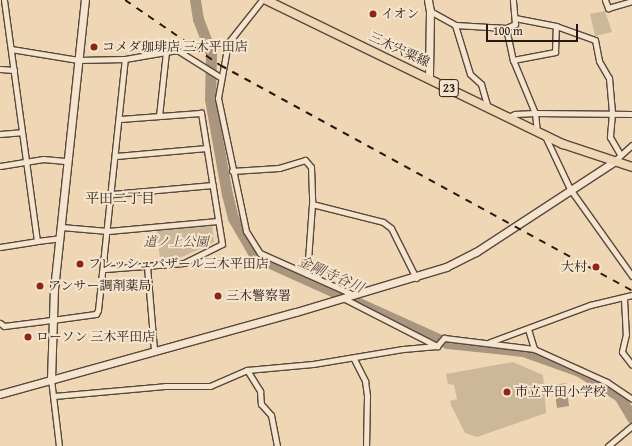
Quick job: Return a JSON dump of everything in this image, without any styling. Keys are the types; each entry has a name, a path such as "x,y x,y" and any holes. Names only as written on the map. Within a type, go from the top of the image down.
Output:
{"main road":[{"name":"三木宍粟線","path":"266,0 541,134 612,163 632,168"}],"street":[{"path":"4,0 37,241"},
{"path":"59,446 51,379 52,320 85,0"},
{"path":"262,0 228,43 220,77 218,98 232,171 246,231 260,253 354,295"},
{"path":"428,0 430,11 428,78"},
{"path":"430,11 455,25 506,28 515,24 513,0"},
{"path":"605,0 608,8 632,1"},
{"path":"515,18 556,26 595,40 599,61 609,78 612,113 610,137 620,154"},
{"path":"455,25 470,74 481,84 488,108"},
{"path":"513,60 555,52 556,26"},
{"path":"506,28 513,60 535,113 541,134 570,189 632,276"},
{"path":"11,49 78,60 125,59 177,50 220,77"},
{"path":"159,116 166,52"},
{"path":"0,323 4,326 96,314 105,269 125,59"},
{"path":"0,69 14,70"},
{"path":"105,269 184,263 222,244 201,113 119,120"},
{"path":"508,118 516,114 535,113 632,114"},
{"path":"0,134 21,132"},
{"path":"0,394 416,278 446,267 476,252 570,189 612,163 620,154 632,145"},
{"path":"116,156 207,148"},
{"path":"0,166 44,159 68,161"},
{"path":"232,171 279,168 305,160 311,167 312,204 307,274"},
{"path":"112,194 213,185"},
{"path":"312,204 383,222 391,228 416,278"},
{"path":"61,227 108,231 218,221"},
{"path":"0,247 60,238"},
{"path":"147,266 154,350"},
{"path":"489,343 590,306 624,299 632,295"},
{"path":"343,298 437,346"},
{"path":"624,299 626,312 622,352 632,365"},
{"path":"528,328 534,349"},
{"path":"624,340 632,336"},
{"path":"54,396 165,386 210,386 247,370 354,359 403,349 437,346 444,338 534,349 601,379 632,399"},
{"path":"354,359 365,381 367,396 366,446"},
{"path":"247,370 260,391 261,404 270,415 277,446"},
{"path":"608,446 632,426"}],"green space":[{"path":"605,11 612,32 595,36 590,14"},
{"name":"道ノ上公園","path":"209,223 212,225 214,242 182,257 160,259 157,229"},
{"path":"513,362 543,375 546,413 477,437 465,433 451,405 450,401 457,399 454,385 448,384 446,374"}],"shaded area":[{"path":"566,383 569,406 557,408 554,385"}],"waterway":[{"name":"金剛寺谷川","path":"195,0 198,19 211,53 210,99 227,194 233,218 253,252 270,263 447,343 523,351 579,371 619,396 632,418"}],"railway":[{"path":"125,0 220,65 632,291"}],"place":[{"name":"イオン","path":"373,14"},
{"name":"コメダ珈琲店 三木平田店","path":"94,47"},
{"name":"フレッシュバザール三木平田店","path":"80,264"},
{"name":"大村","path":"596,267"},
{"name":"アンサー調剤薬局","path":"40,286"},
{"name":"三木警察署","path":"218,296"},
{"name":"ローソン 三木平田店","path":"28,337"},
{"name":"市立平田小学校","path":"507,392"}],"district":[{"name":"平田二丁目","path":"120,198"}]}
